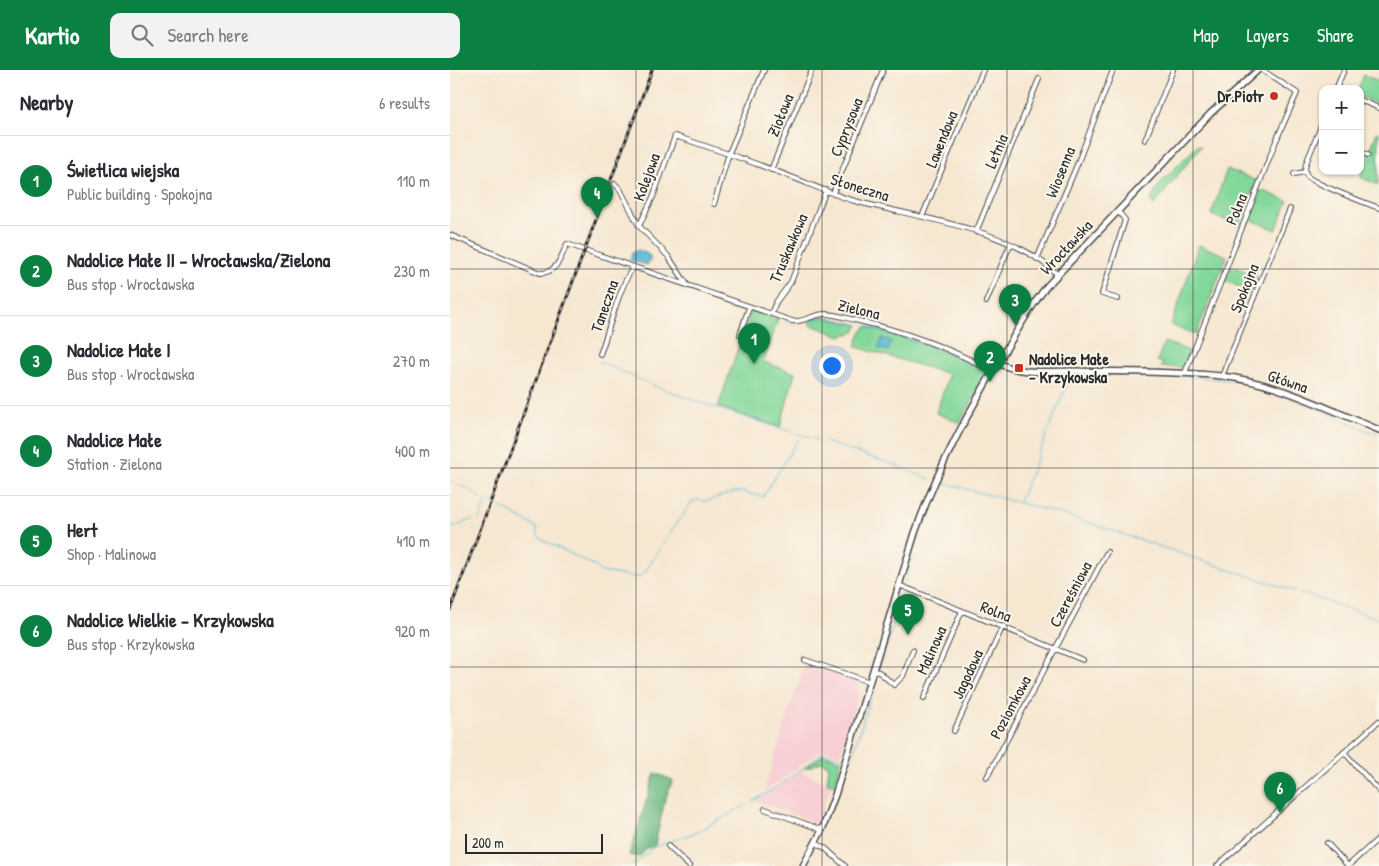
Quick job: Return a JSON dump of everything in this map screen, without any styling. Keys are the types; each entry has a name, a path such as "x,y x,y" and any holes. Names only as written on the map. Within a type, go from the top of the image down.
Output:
{"street":[{"path":"714,204 729,153 764,70"},
{"name":"Ziołowa","path":"771,170 812,70"},
{"name":"Cyprysowa","path":"833,193 883,70"},
{"name":"Lawendowa","path":"922,217 983,70"},
{"name":"Wiosenna","path":"1037,259 1077,165 1113,70"},
{"path":"1145,140 1173,70"},
{"name":"Wrocławska","path":"822,830 831,807 915,533 933,486 962,424 992,371 1036,299 1057,274 1211,113 1258,70"},
{"name":"Polna","path":"1185,373 1276,141 1297,93 1262,70"},
{"path":"1338,85 1344,70"},
{"name":"Letnia","path":"976,232 1039,79"},
{"path":"1364,102 1379,108"},
{"path":"1319,130 1307,161 1306,172 1310,179 1379,208"},
{"name":"Słoneczna","path":"675,136 729,153 854,200 976,232 1010,245 1037,259"},
{"name":"Kolejowa","path":"639,226 653,197 675,136"},
{"path":"1364,154 1368,155"},
{"path":"1294,174 1306,172"},
{"path":"615,184 620,189 639,226 668,256 688,286"},
{"name":"Truskawkowa","path":"771,314 776,302 791,282 826,190"},
{"name":"Spokojna","path":"1222,376 1290,208"},
{"path":"1118,211 1125,220 1102,294 1118,299"},
{"name":"Zielona","path":"450,235 540,273 549,272 556,266 567,244 798,322 813,316 826,314 871,324 929,343 992,371"},
{"path":"986,302 1010,245"},
{"path":"1037,259 1057,274"},
{"name":"Taneczna","path":"600,354 621,290 634,267"},
{"path":"740,335 749,307"},
{"name":"Główna","path":"998,362 1004,366 1027,371 1185,373 1222,376 1267,386 1379,430"},
{"name":"Czereśniowa","path":"1055,648 1107,552"},
{"name":"Rolna","path":"899,587 1003,626 1083,660"},
{"name":"Malinowa","path":"924,698 962,611"},
{"name":"Jagodowa","path":"954,731 1003,626"},
{"name":"Poziomkowa","path":"987,776 1055,648"},
{"path":"873,671 879,672 894,685 904,676 913,650"},
{"path":"805,660 870,682"},
{"path":"1217,866 1379,721"},
{"path":"1344,752 1379,791"},
{"path":"1375,786 1379,783"},
{"path":"765,809 822,830 803,866"},
{"path":"1327,843 1348,866 1379,838"},
{"path":"816,843 825,848 845,866"},
{"path":"668,846 689,866"}],"shaded area":[{"path":"804,664 855,680 860,690 840,755 820,751 764,791"},
{"path":"800,771 831,785 817,823 755,801 784,784"}],"green space":[{"path":"1364,75 1379,81 1379,104 1364,98 1364,85 1360,85"},
{"path":"1377,132 1379,133 1378,185 1360,177 1364,175 1364,166"},
{"path":"1198,145 1201,146 1154,205 1150,201 1161,182"},
{"path":"1227,169 1257,181 1239,225 1211,215"},
{"path":"1261,190 1288,201 1276,230 1249,219"},
{"path":"1199,245 1227,256 1196,335 1171,325"},
{"path":"1231,266 1258,276 1252,292 1225,281"},
{"path":"751,310 778,319 764,362 795,373 780,427 718,407"},
{"path":"822,316 859,325 855,332 842,336 809,324 811,319"},
{"path":"867,326 951,353 980,368 987,374 960,423 936,413 949,374 856,347 860,334"},
{"path":"1164,342 1189,351 1183,367 1161,367 1163,363 1157,361"},
{"path":"824,755 841,760 835,785 827,783 829,766 822,762 804,768"},
{"path":"655,773 673,780 665,800 655,845 639,857 629,855"}],"water":[{"path":"638,250 650,256 650,261 647,265 630,260 632,253"},
{"path":"882,338 891,341 888,351 878,348"}],"waterway":[{"path":"639,271 666,280"},
{"path":"811,320 822,318"},
{"path":"828,319 857,325"},
{"path":"785,321 796,325"},
{"path":"865,327 902,338"},
{"path":"907,340 926,346"},
{"path":"930,347 939,350"},
{"path":"943,352 984,370"},
{"path":"600,362 657,387 704,404 818,440"},
{"path":"1074,373 1187,376 1232,381 1286,396 1379,435"},
{"path":"1019,502 1069,380"},
{"path":"682,516 692,502 696,500 706,501 735,492 744,492 763,497 798,440"},
{"path":"825,442 930,479"},
{"path":"450,481 472,491 481,499"},
{"path":"927,513 940,482 1065,515 1379,619"},
{"path":"479,520 487,501"},
{"path":"492,503 496,504"},
{"path":"499,506 536,527 538,536 543,540 595,566 601,572 636,577 643,575 680,518"},
{"path":"450,529 473,519"},
{"path":"916,546 923,524"},
{"path":"905,582 913,556"},
{"path":"896,615 903,591"},
{"path":"879,668 894,622"},
{"path":"851,760 877,676"},
{"path":"753,801 785,782 823,753 843,758"},
{"path":"632,866 654,847 697,832 746,805"}],"railway":[{"path":"450,610 652,70"}],"place":[{"name":"Dr.Piotr","path":"1274,96"},
{"name":"Nadolice Małe","path":"597,218"},
{"name":"Nadolice Małe I","path":"1015,325"},
{"name":"Świetlica wiejska","path":"754,364"},
{"name":"Nadolice Małe – Krzykowska","path":"1019,368"},
{"name":"Nadolice Małe II – Wrocławska/Zielona","path":"990,382"},
{"name":"Hert","path":"908,635"},
{"name":"Nadolice Wielkie – Krzykowska","path":"1280,813"}]}
